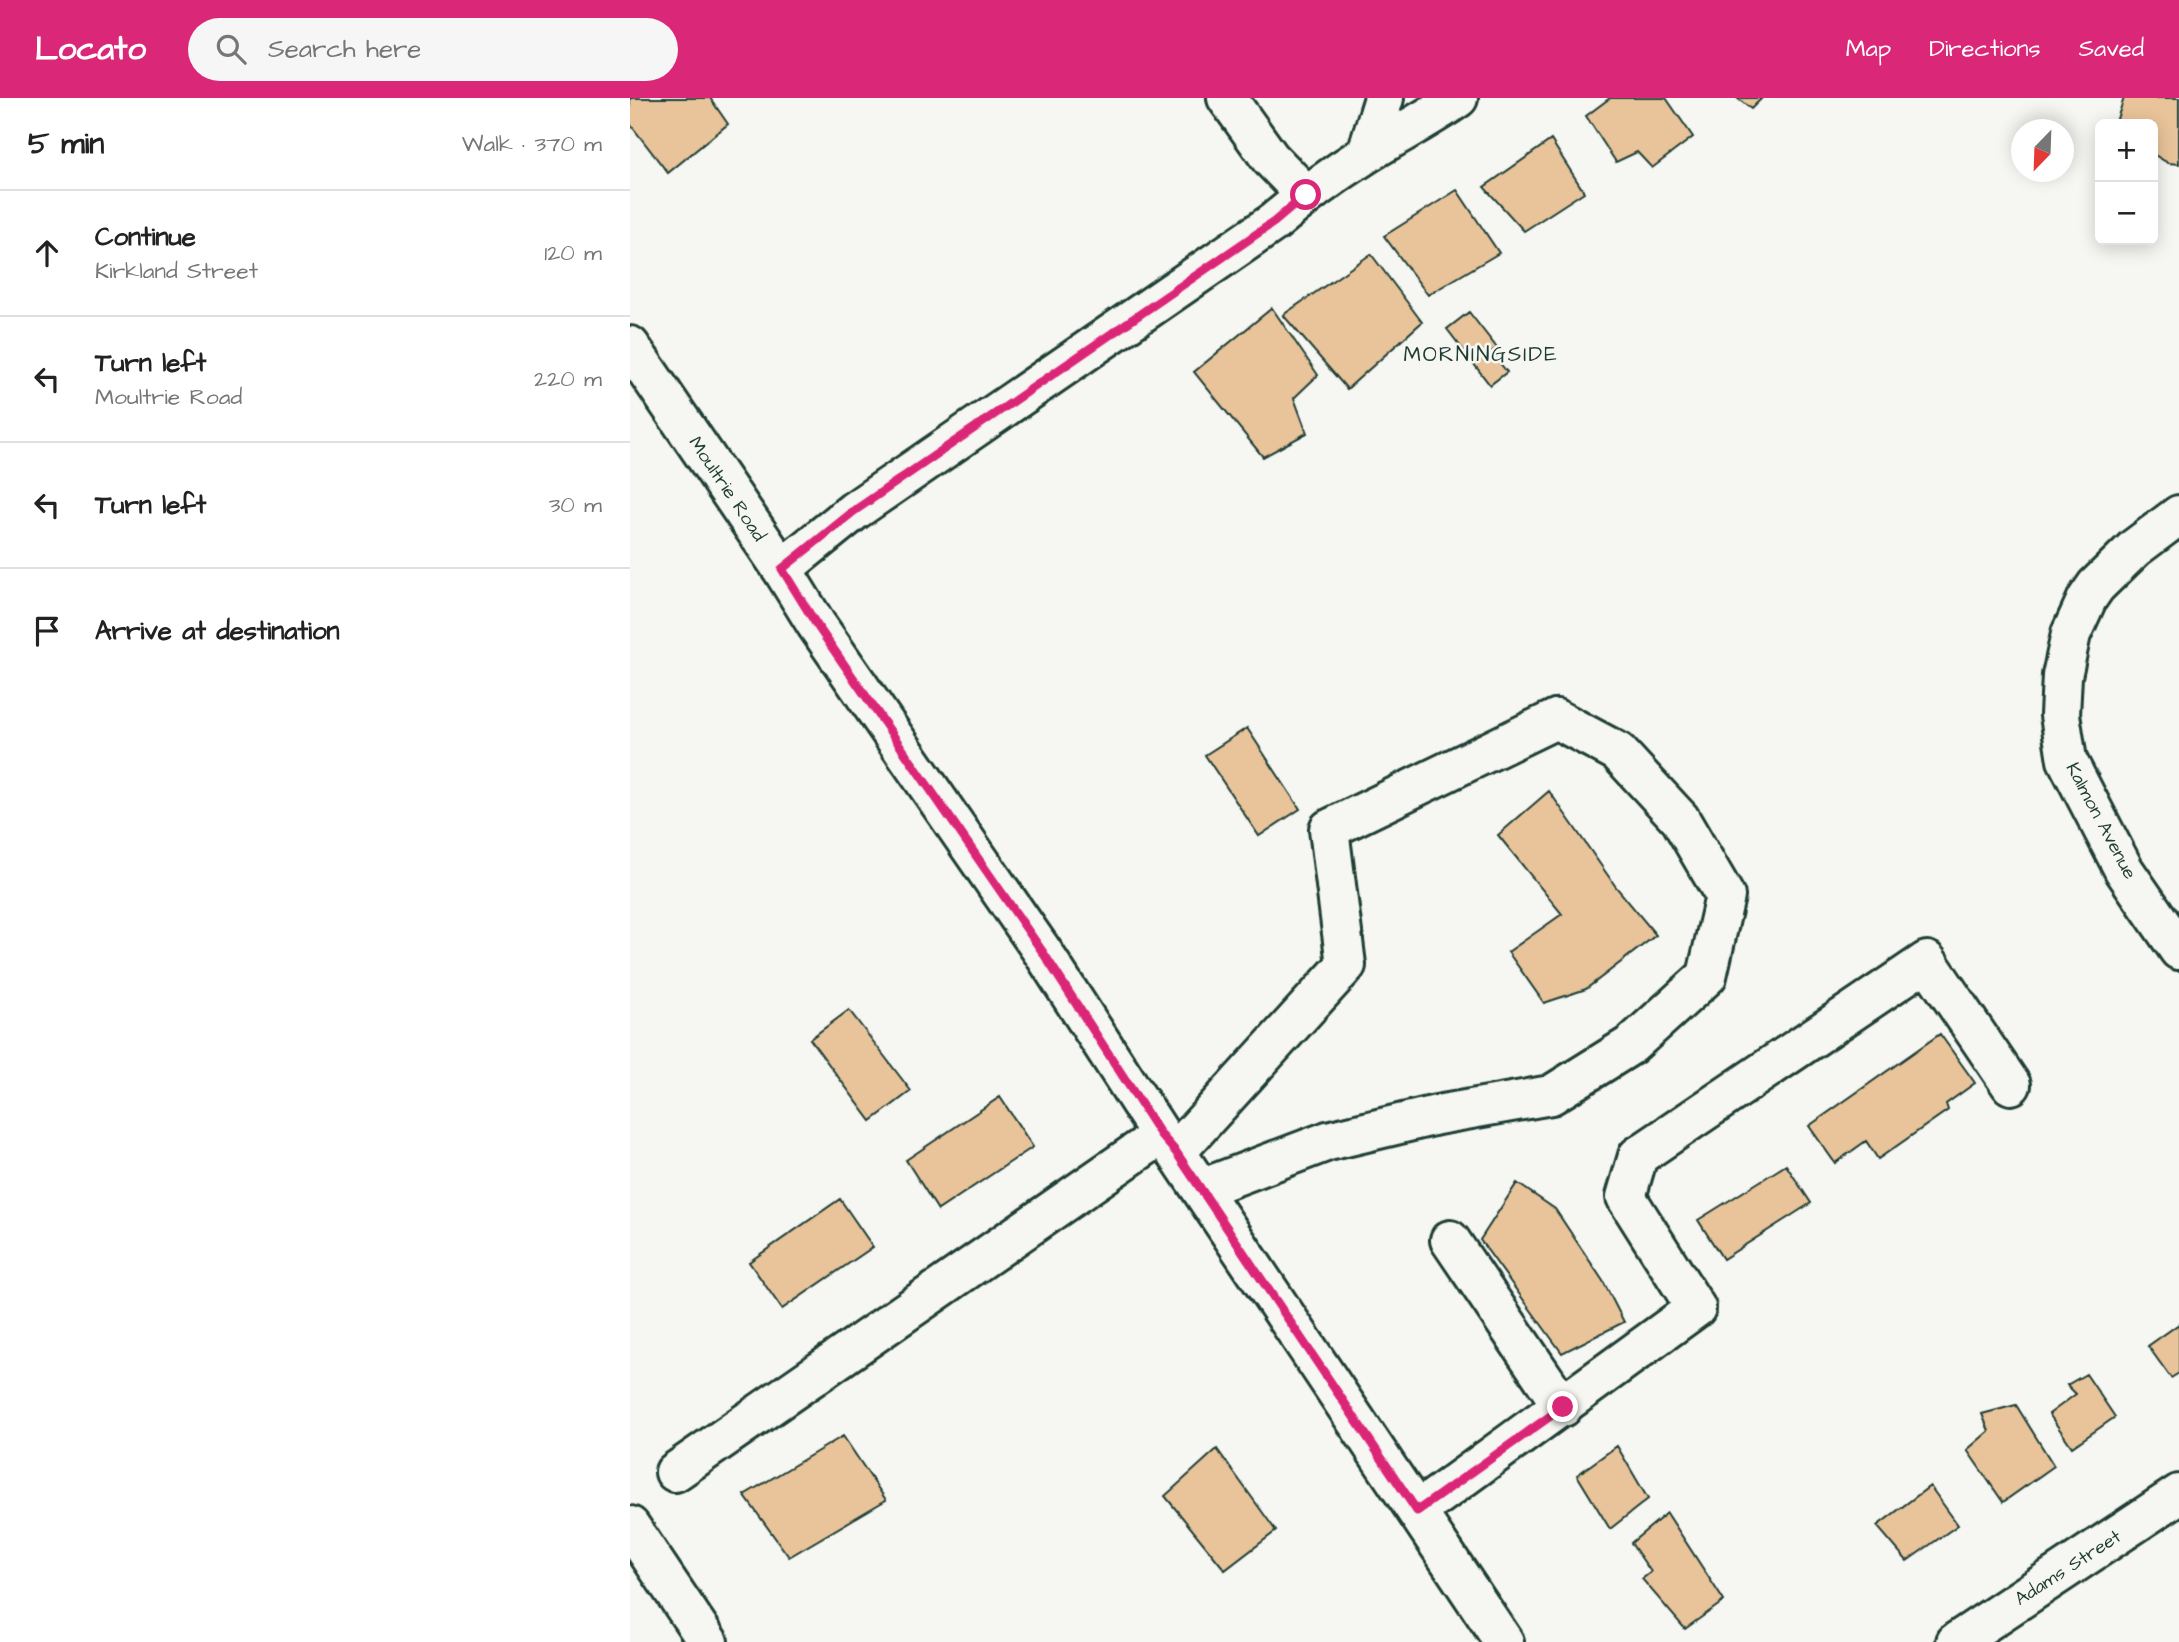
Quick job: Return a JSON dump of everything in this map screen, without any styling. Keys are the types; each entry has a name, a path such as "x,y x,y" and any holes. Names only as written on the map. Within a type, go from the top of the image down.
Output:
{"street":[{"path":"1227,98 1270,158 1306,195"},
{"path":"1367,153 1384,98"},
{"path":"782,569 854,511 1274,222 1306,195 1367,153 1428,119 1458,98"},
{"name":"Moultrie Road","path":"630,346 782,569 816,624 1042,951 1504,1642"},
{"name":"Kalmon Avenue","path":"2179,515 2135,548 2087,598 2071,634 2062,676 2060,715 2067,760 2124,870 2179,950"},
{"path":"675,1472 1169,1144 1346,965 1329,829 1556,719 1618,752 1680,819 1726,896 1707,976 1631,1045 1551,1095 1437,1115 1328,1141 1201,1189"},
{"path":"1417,1511 1696,1308 1626,1197 1638,1156 1927,961 2011,1085"},
{"path":"1450,1240 1563,1407"},
{"name":"Adams Street","path":"1956,1642 2179,1494"},
{"path":"630,1526 708,1642"}],"building":[{"path":"630,98 710,98 728,124 668,173 630,124"},
{"path":"1610,98 1666,98 1693,137 1652,168 1637,152 1616,162 1586,116"},
{"path":"1737,98 1762,98 1751,109"},
{"path":"2124,98 2179,98 2179,164 2168,163 2158,157 2158,119 2117,119"},
{"path":"1551,140 1584,192 1524,231 1484,187"},
{"path":"1457,190 1499,253 1428,295 1384,236"},
{"path":"1371,254 1422,322 1347,389 1283,315"},
{"path":"1272,308 1318,375 1294,398 1307,433 1263,457 1194,372"},
{"path":"1469,312 1497,348 1491,352 1507,372 1490,385 1447,329"},
{"path":"1247,728 1300,809 1259,836 1205,755"},
{"path":"1549,791 1616,887 1656,935 1586,989 1544,1003 1508,952 1562,914 1498,835"},
{"path":"849,1010 911,1091 871,1121 810,1039"},
{"path":"1940,1034 1975,1083 1946,1104 1948,1110 1878,1159 1866,1141 1835,1163 1809,1126"},
{"path":"1000,1097 1033,1147 938,1210 906,1160"},
{"path":"1786,1165 1811,1203 1723,1259 1698,1220"},
{"path":"1517,1183 1555,1209 1603,1281 1624,1322 1562,1353 1480,1240"},
{"path":"840,1199 873,1247 782,1309 749,1262"},
{"path":"2179,1324 2179,1373 2171,1378 2148,1346"},
{"path":"2086,1374 2115,1417 2072,1447 2049,1414 2076,1394 2067,1385"},
{"path":"2016,1405 2054,1466 2003,1502 1967,1450 1989,1431 1982,1414"},
{"path":"843,1436 886,1500 789,1557 744,1495"},
{"path":"1617,1446 1648,1499 1610,1529 1577,1475"},
{"path":"1217,1449 1276,1531 1225,1570 1165,1496"},
{"path":"1930,1486 1958,1525 1907,1561 1877,1526"},
{"path":"1667,1513 1724,1601 1685,1629 1642,1579 1651,1572 1631,1543"}],"district":[{"name":"MORNINGSIDE","path":"1481,354"}],"route":[{"path":"1306,195 1274,222 854,511 782,569 816,624 1042,951 1161,1135 1176,1152 1417,1511 1563,1407"}]}
